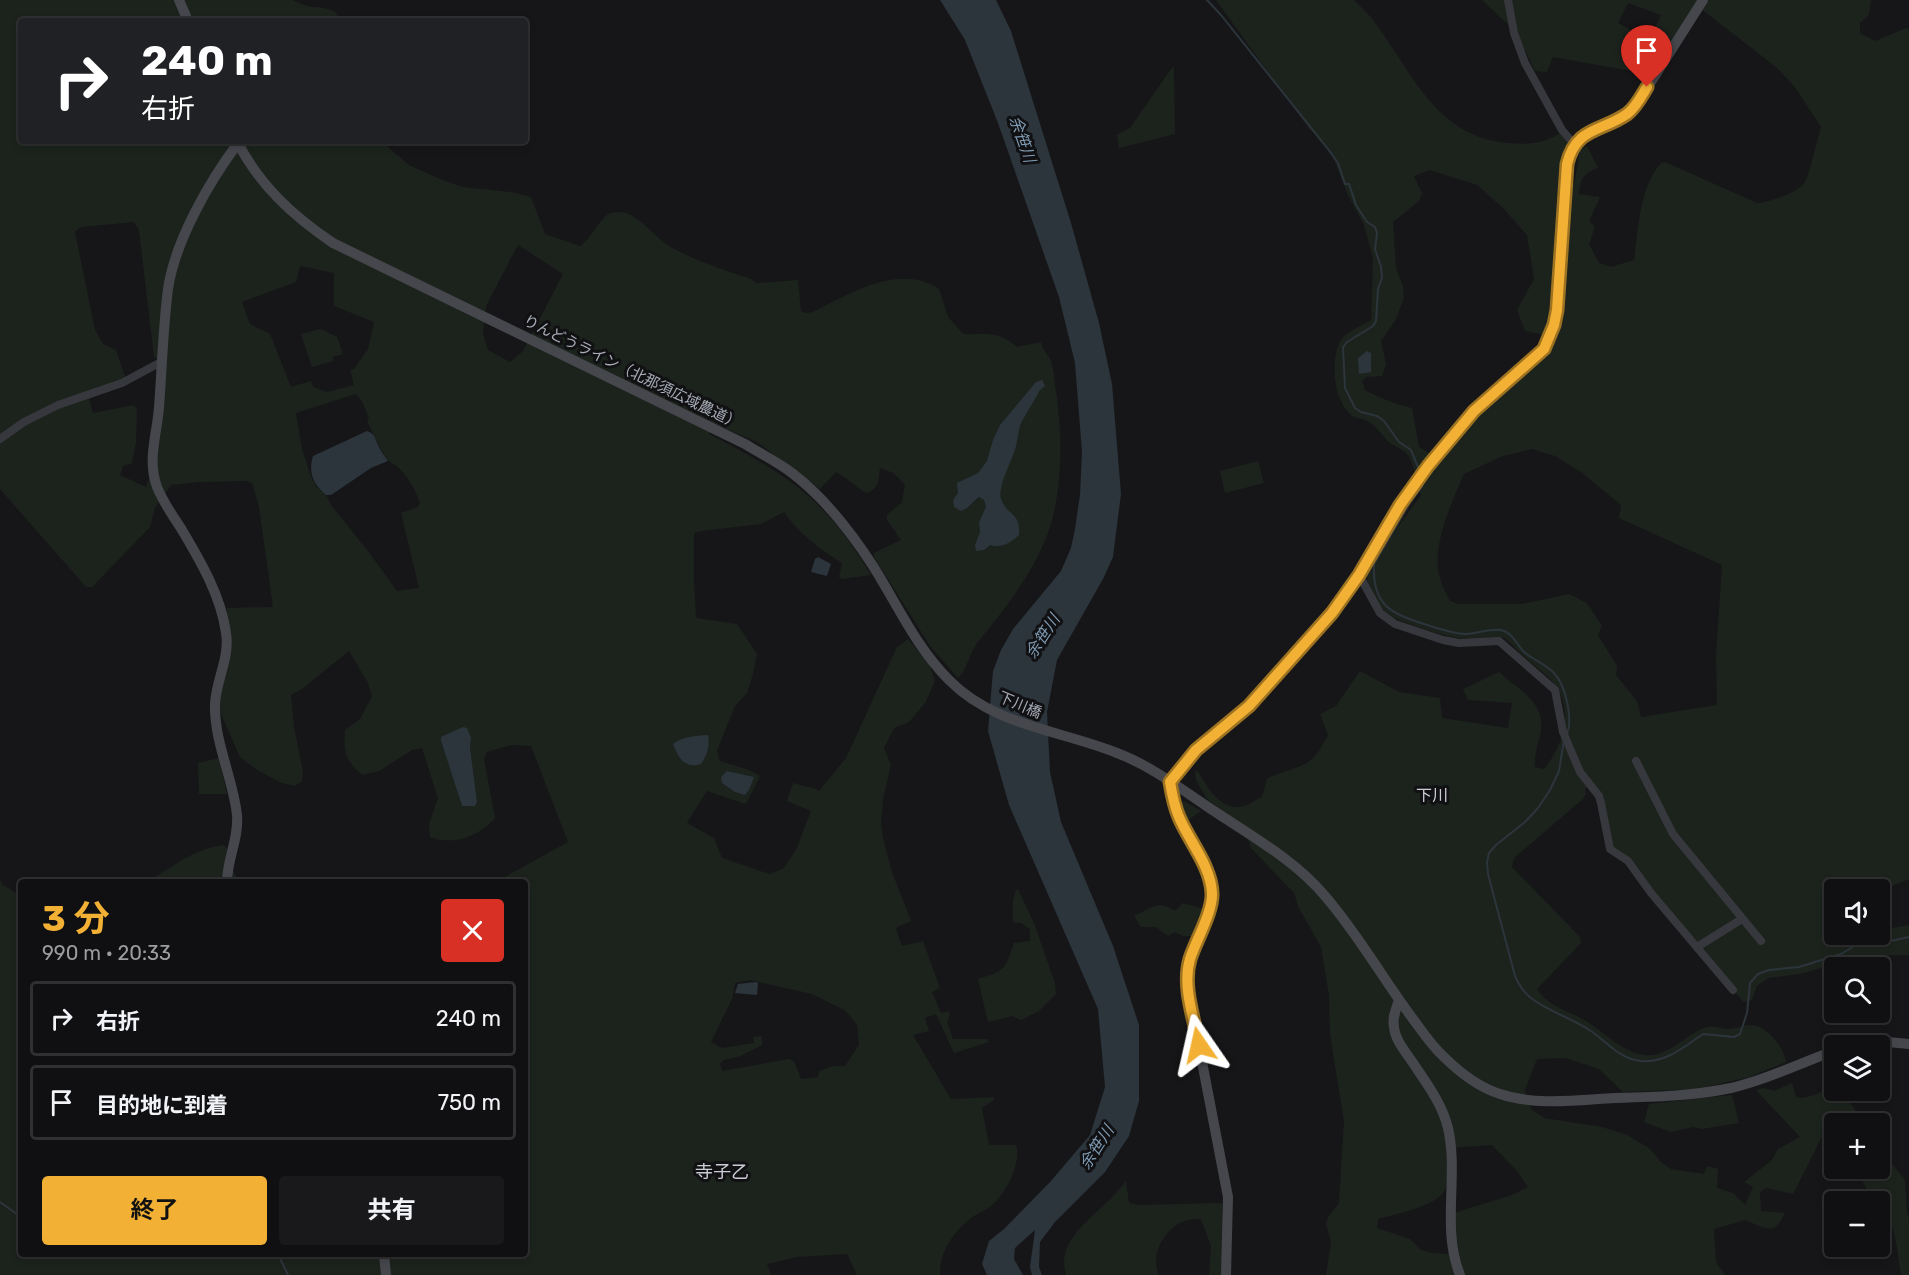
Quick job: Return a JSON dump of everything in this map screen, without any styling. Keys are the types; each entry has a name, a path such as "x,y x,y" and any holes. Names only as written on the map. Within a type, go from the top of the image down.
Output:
{"street":[{"path":"179,0 187,18"},
{"path":"1508,0 1514,33 1525,63 1562,130 1574,144"},
{"path":"1226,1275 1228,1197 1187,975 1212,896 1211,883 1179,818 1170,782 1196,750 1249,706 1273,681 1332,613 1359,575 1400,505 1428,466 1474,411 1544,349 1554,325 1557,310 1567,164 1574,144 1635,107 1703,0"},
{"path":"228,879 236,839 237,816 215,706 226,656 226,632 219,606 201,561 160,494 151,458 158,419 169,288 178,249 219,168 236,144"},
{"name":"りんどうライン（北那須広域農道）","path":"238,144 279,201 333,243 746,444 793,473 839,519 873,566 922,646 951,682 963,692"},
{"path":"0,439 24,422 58,405 122,382 161,362"},
{"path":"1359,575 1380,613 1395,624 1451,642 1499,641 1550,684 1557,696 1563,732 1578,766 1601,803 1610,849 1628,861 1733,990"},
{"name":"下川橋","path":"963,692 1013,721 1120,754 1170,782"},
{"path":"1636,761 1673,834 1761,941"},
{"path":"1170,782 1274,852 1308,879 1346,922 1434,1047 1481,1086 1501,1095 1553,1101 1700,1094 1764,1079 1824,1055"},
{"path":"1697,947 1742,918"},
{"path":"1399,1000 1394,1015 1394,1028 1400,1044 1442,1108 1448,1129 1451,1150 1452,1246 1460,1275"},
{"path":"1890,1042 1909,1044"},
{"path":"384,1257 386,1275"}],"shaded area":[{"path":"0,0 293,0 307,6 332,10 339,18 18,18 18,144 384,144 409,165 462,187 511,192 531,197 545,234 580,246 607,215 620,212 643,223 669,246 757,283 798,280 801,311 806,313 875,284 908,279 924,282 939,289 948,317 963,334 997,336 1017,347 1041,342 1053,368 1058,404 1060,465 1051,525 1031,569 975,646 958,678 930,646 874,557 874,553 901,540 887,520 887,515 902,502 905,484 893,473 880,468 876,486 866,493 836,472 820,489 757,442 715,424 709,434 775,471 820,506 844,534 871,575 842,579 839,577 842,563 803,534 784,512 761,524 694,533 696,618 737,624 757,654 747,693 735,706 717,751 720,761 760,776 746,804 707,791 687,823 714,838 722,858 769,874 783,869 796,850 811,811 787,801 793,783 819,791 846,758 897,647 908,639 929,664 935,681 925,703 909,722 894,728 884,748 891,765 883,799 881,821 883,838 892,872 911,921 896,929 902,946 923,941 940,988 932,992 941,1013 949,1011 947,1022 953,1039 987,1039 989,1042 954,1053 936,1014 925,1018 929,1031 913,1035 951,1099 994,1097 994,1100 982,1108 989,1145 1016,1145 1017,1152 1017,1161 1011,1179 1001,1195 990,1207 967,1221 955,1234 942,1258 940,1275 857,1275 847,1254 797,1257 767,1264 771,1275 0,1275 0,880 3,885 18,894 18,1257 528,1257 528,879 501,879 568,842 531,746 511,745 487,752 484,759 495,818 488,825 473,835 457,840 439,840 430,837 429,824 438,798 422,748 412,750 379,771 362,775 347,756 345,730 360,719 372,696 368,683 349,651 302,689 291,695 294,727 303,772 302,781 295,786 282,783 257,770 240,757 218,702 227,608 273,607 259,507 252,483 247,481 171,485 155,508 150,527 92,587 86,587 0,489","holes":["134,222 139,230 154,357 163,362 151,473 146,487 120,475 123,466 132,463 136,443 137,410 134,405 93,413 89,399 127,382 116,350 103,344 95,330 75,232 81,227","518,245 563,274 523,351 510,362 488,350 483,334 486,306","300,266 334,273 334,306 374,322 368,349 354,369 350,370 354,385 327,392 313,387 311,381 291,387 270,334 250,324 242,302 296,282","356,394 362,401 369,418 367,421 381,450 414,488 420,503 418,507 401,513 419,588 397,591 331,505 326,495 316,487 302,449 296,413","992,465 1000,504 980,532 979,522 986,507 984,499 980,497 967,508 953,500 958,493 976,482","471,738 470,747 477,802 475,806 462,806 441,741","727,771 753,777 745,795","750,980 812,994 846,1011 857,1025 859,1045 845,1066 834,1066 819,1071 818,1077 801,1079 794,1061 789,1059 722,1071 720,1064 723,1060 741,1056 762,1045 762,1036 753,1037 754,1043 722,1048 711,1042 732,999 735,983"]},
{"path":"1216,0 1354,0 1374,21 1429,100 1462,128 1483,138 1514,144 1541,142 1560,133 1570,145 1569,193 1575,180 1580,150 1587,146 1598,168 1584,177 1579,194 1600,197 1589,221 1595,227 1589,244 1599,263 1611,267 1634,260 1644,196 1648,184 1661,163 1665,162 1757,203 1769,201 1790,193 1805,182 1821,127 1795,87 1776,67 1696,5 1672,43 1653,32 1661,15 1628,3 1618,23 1665,48 1648,74 1553,57 1547,72 1535,71 1517,33 1482,0 1871,0 1869,15 1860,23 1860,33 1875,41 1906,28 1909,29 1909,879 1890,887 1890,879 1824,879 1824,945 1890,945 1890,928 1909,925 1909,955 1824,957 1824,967 1800,974 1768,978 1757,986 1752,1000 1743,1002 1625,855 1614,847 1592,783 1585,789 1586,794 1583,799 1514,858 1512,867 1580,937 1581,943 1537,989 1547,1000 1586,1021 1621,1046 1637,1053 1653,1055 1661,1053 1706,1027 1728,1029 1751,1025 1762,1028 1773,1038 1782,1050 1786,1062 1749,1077 1697,1089 1623,1092 1599,1069 1566,1058 1537,1059 1525,1090 1531,1109 1544,1118 1602,1127 1627,1135 1649,1148 1661,1162 1671,1169 1704,1174 1707,1166 1718,1169 1717,1188 1733,1193 1745,1205 1753,1187 1744,1182 1772,1160 1778,1149 1800,1137 1756,1090 1764,1088 1774,1091 1792,1083 1796,1097 1824,1092 1824,1101 1849,1101 1858,1113 1824,1113 1824,1133 1793,1194 1766,1188 1760,1192 1761,1211 1785,1213 1777,1225 1773,1228 1764,1228 1745,1220 1714,1229 1716,1262 1725,1275 1326,1275 1331,1242 1326,1224 1328,1217 1339,1203 1344,1122 1330,1034 1329,995 1321,947 1299,908 1294,893 1251,848 1244,827 1207,799 1196,780 1195,772 1197,770 1209,789 1225,804 1245,806 1262,797 1267,779 1310,761 1317,754 1328,735 1320,714 1336,706 1360,671 1399,692 1440,698 1442,718 1508,728 1512,703 1468,700 1463,689 1499,672 1528,696 1539,711 1541,730 1535,767 1544,769 1556,751 1564,729 1565,718 1561,696 1554,683 1505,638 1469,639 1439,634 1392,616 1374,598 1366,576 1421,495 1408,455 1390,443 1371,423 1354,417 1347,411 1338,392 1335,370 1337,348 1343,337 1350,331 1371,320 1373,258 1364,225 1348,195 1333,157 1304,122","holes":["1430,170 1477,185 1503,208 1527,235 1534,279 1517,310 1525,331 1544,335 1553,307 1565,299 1553,344 1475,413 1440,455 1429,453 1419,447 1412,408 1365,390 1362,381 1366,377 1382,376 1386,364 1381,341 1395,321 1404,298 1403,286 1396,268 1393,222 1419,201 1422,193 1414,176","1532,449 1555,456 1581,472 1621,505 1619,518 1722,565 1716,657 1717,705 1641,717 1637,701 1616,675 1617,666 1598,635 1602,626 1587,603 1569,594 1522,604 1458,604 1450,601 1440,578 1438,550 1449,510 1464,474 1503,456","1492,1145 1517,1171 1528,1187 1512,1195 1454,1213 1457,1258 1448,1254 1421,1250 1410,1239 1377,1228 1378,1219 1414,1209 1440,1196 1445,1190 1447,1180 1446,1148"]},
{"path":"1174,67 1175,134 1119,148 1117,135 1130,128"},
{"path":"321,329 337,337 343,354 333,357 333,361 312,367 301,334"},
{"path":"1258,461 1264,483 1225,493 1220,471"},
{"path":"219,758 227,794 199,794 198,763"},
{"path":"1184,801 1201,811 1186,822 1179,807"},
{"path":"224,845 230,852 232,868 238,879 152,879 193,854"},
{"path":"1018,889 1034,923 1055,983 1056,994 1039,1011 1021,1020 1012,1016 988,1022 978,979 1003,968 1009,959 1014,943 1030,941 1030,929 1021,923 1013,922 1013,901"},
{"path":"1183,903 1204,907 1193,936 1183,936 1175,932 1168,936 1156,927 1141,927 1134,916 1159,905 1175,911"},
{"path":"1732,1095 1739,1123 1702,1129 1693,1127 1671,1132 1644,1122 1649,1104"},
{"path":"1890,1161 1905,1180 1909,1218 1909,1275 1901,1275 1896,1241 1890,1222 1890,1191 1868,1191 1861,1179 1890,1179"},
{"path":"1126,1181 1129,1203 1139,1205 1222,1203 1224,1238 1221,1275 1209,1275 1211,1246 1201,1219 1182,1222 1164,1237 1157,1252 1159,1275 1066,1275 1064,1263 1069,1243 1083,1225"}],"water":[{"name":"余笹川","path":"940,0 996,0 1011,31 1071,223 1099,323 1112,384 1121,494 1113,557 1057,660 1047,712 1050,772 1061,822 1113,946 1139,1025 1139,1101 1129,1136 1105,1172 1055,1222 1040,1242 1039,1267 1042,1275 1032,1275 1030,1267 1035,1230 1015,1248 1014,1259 1023,1275 987,1275 982,1264 989,1241 1004,1229 1051,1181 1090,1135 1105,1087 1098,1009 1009,805 988,731 993,671 1001,650 1013,629 1061,571 1071,548 1080,495 1082,452 1075,363 1059,297 998,123 965,40"},
{"path":"1367,351 1371,353 1371,372 1359,374 1358,358"},
{"path":"1042,380 1045,386 1040,390 1021,423 1017,443 1001,487 1001,499 1018,522 1019,535 1006,544 990,545 984,550 976,551 975,545 980,532 979,522 986,507 984,500 979,497 961,511 954,507 953,500 958,493 957,483 978,473 987,461 1000,425 1036,382"},
{"path":"367,431 374,436 388,461 371,468 331,495 326,495 318,487 311,473 313,456"},
{"path":"818,557 831,564 827,576 811,572 815,559"},
{"path":"463,727 467,728 471,738 470,747 477,802 475,806 462,806 441,741 441,737"},
{"path":"708,735 708,750 701,764 686,764 677,754 673,744 685,738"},
{"path":"727,771 754,777 745,795 735,792 722,783 721,777"},
{"path":"758,983 757,995 735,993 738,984"}],"waterway":[{"path":"1207,0 1328,149 1338,163 1345,184 1349,184 1356,205 1367,222 1375,227 1377,233 1375,249 1382,278 1378,289 1376,321 1373,326 1347,342 1343,347 1345,388 1355,408 1384,421 1399,442 1411,450 1420,472"},
{"path":"1423,480 1422,487 1374,564 1374,578 1380,598 1393,611 1402,616 1454,633 1496,630 1508,633 1524,652 1547,667 1558,679 1569,711 1567,734"},
{"path":"1564,740 1559,771 1550,790 1525,822 1489,853 1488,874 1515,976 1522,988 1538,1003 1584,1026 1621,1054 1634,1060 1650,1061 1667,1057 1703,1034 1734,1037 1740,1034 1747,1013 1750,983 1758,974 1769,970 1799,967 1841,954 1868,938 1891,941 1909,937"},
{"path":"0,1202 18,1215"},
{"path":"279,1257 288,1275"}],"district":[{"name":"下川","path":"1432,795"},
{"name":"寺子乙","path":"722,1172"}],"route":[{"path":"1199,1045 1187,975 1212,896 1211,883 1179,818 1170,782 1196,750 1249,706 1311,638 1359,575 1400,505 1428,466 1474,411 1544,349 1554,325 1557,310 1567,164 1570,153 1574,144 1586,135 1625,115 1635,107 1647,87"}]}
